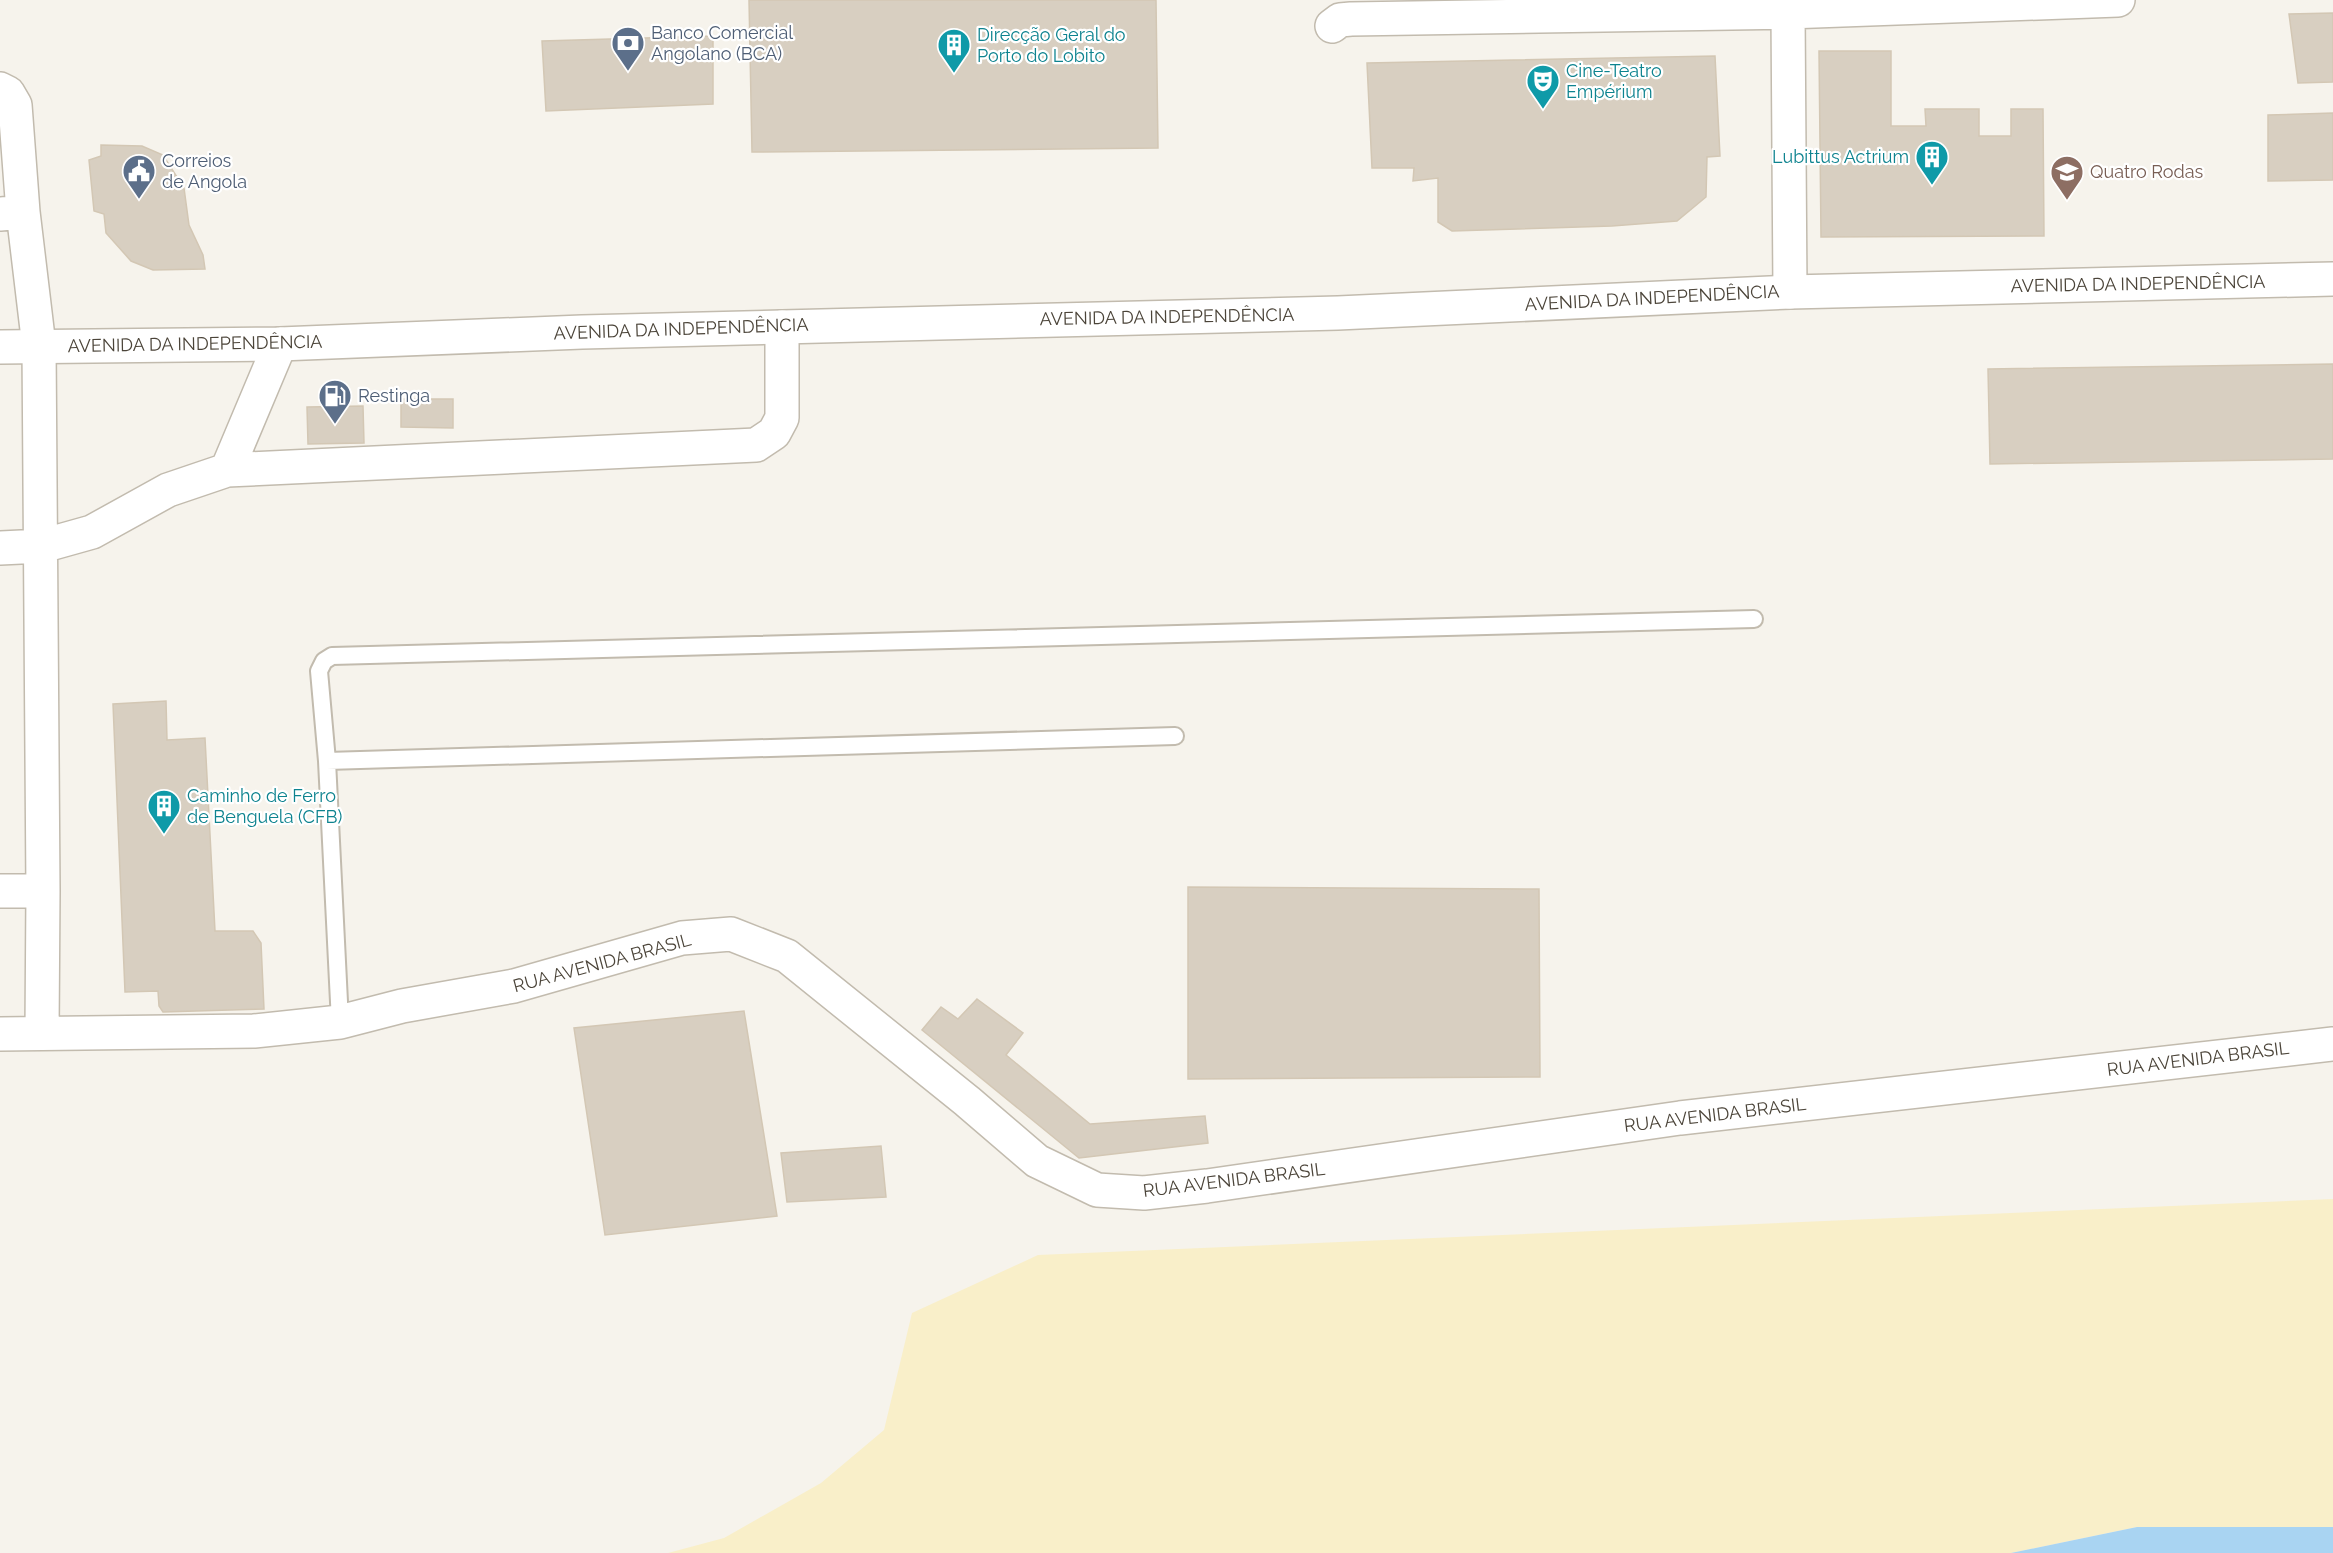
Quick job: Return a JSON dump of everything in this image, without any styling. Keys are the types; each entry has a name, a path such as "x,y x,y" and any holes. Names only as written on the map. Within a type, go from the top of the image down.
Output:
{"street":[{"path":"1332,26 1340,20 1351,18 1788,12 2118,0"},
{"path":"1788,12 1790,292"},
{"path":"0,89 8,93 15,105 12,213 39,346 42,546 42,1032"},
{"name":"AVENIDA DA INDEPENDÊNCIA","path":"0,347 280,344 582,332 1338,313 1790,292 2333,279"},
{"path":"0,548 42,546 92,532 168,490 227,470 756,445 774,433 782,418 782,327"},
{"path":"227,470 280,344"},
{"path":"0,891 43,891"},
{"name":"RUA AVENIDA BRASIL","path":"0,1034 254,1031 340,1022 402,1006 514,986 682,939 731,934 787,956 967,1101 1037,1161 1097,1190 1144,1193 1231,1183 1680,1118 2333,1044"}],"lane":[{"path":"340,1022 327,761 319,671 324,661 332,656 1754,619"},
{"path":"327,761 1175,736"}],"sand":[{"path":"2333,1199 2333,1527 2137,1527 2011,1553 668,1553 724,1538 821,1483 884,1430 912,1313 1038,1255"}],"water":[{"path":"2137,1527 2333,1527 2333,1553 2011,1553"}],"building":[{"name":"Direcção Geral do Porto do Lobito","path":"749,0 1156,0 1158,148 752,152"},
{"path":"2333,13 2333,82 2298,83 2289,14"},
{"name":"Banco Comercial Angolano (BCA)","path":"713,36 713,104 546,111 542,41"},
{"name":"Lubittus Actrium","path":"1819,51 1891,51 1891,126 1926,126 1925,109 1979,109 1979,136 2011,136 2011,109 2043,109 2044,236 1821,237"},
{"name":"Cine-Teatro Empérium","path":"1715,56 1720,156 1707,157 1706,197 1677,221 1612,226 1452,231 1438,222 1438,178 1413,181 1414,168 1372,168 1367,63"},
{"path":"2333,113 2333,180 2268,181 2268,115"},
{"name":"Correios de Angola","path":"101,145 142,146 163,155 184,188 189,225 203,255 205,269 153,270 131,261 106,233 104,214 94,211 89,160 101,156"},
{"path":"2333,364 2333,459 1990,464 1988,369"},
{"path":"401,399 453,399 453,428 401,427"},
{"name":"Restinga","path":"363,406 364,443 308,444 307,407"},
{"name":"Caminho de Ferro de Benguela (CFB)","path":"166,701 167,740 205,738 215,931 253,931 261,943 264,1009 163,1012 159,1006 158,991 125,992 113,704"},
{"path":"1188,887 1539,889 1540,1077 1188,1079"},
{"path":"977,999 1023,1033 1006,1055 1090,1124 1205,1116 1208,1143 1079,1158 922,1030 941,1007 958,1019"},
{"path":"744,1011 777,1216 605,1235 574,1028"},
{"path":"881,1146 886,1197 787,1202 781,1153"}],"place":[{"name":"Banco Comercial Angolano (BCA)","path":"628,72"},
{"name":"Direcção Geral do Porto do Lobito","path":"954,74"},
{"name":"Cine-Teatro Empérium","path":"1543,110"},
{"name":"Lubittus Actrium","path":"1932,186"},
{"name":"Correios de Angola","path":"139,200"},
{"name":"Quatro Rodas","path":"2067,201"},
{"name":"Restinga","path":"335,425"},
{"name":"Caminho de Ferro de Benguela (CFB)","path":"164,835"}]}
